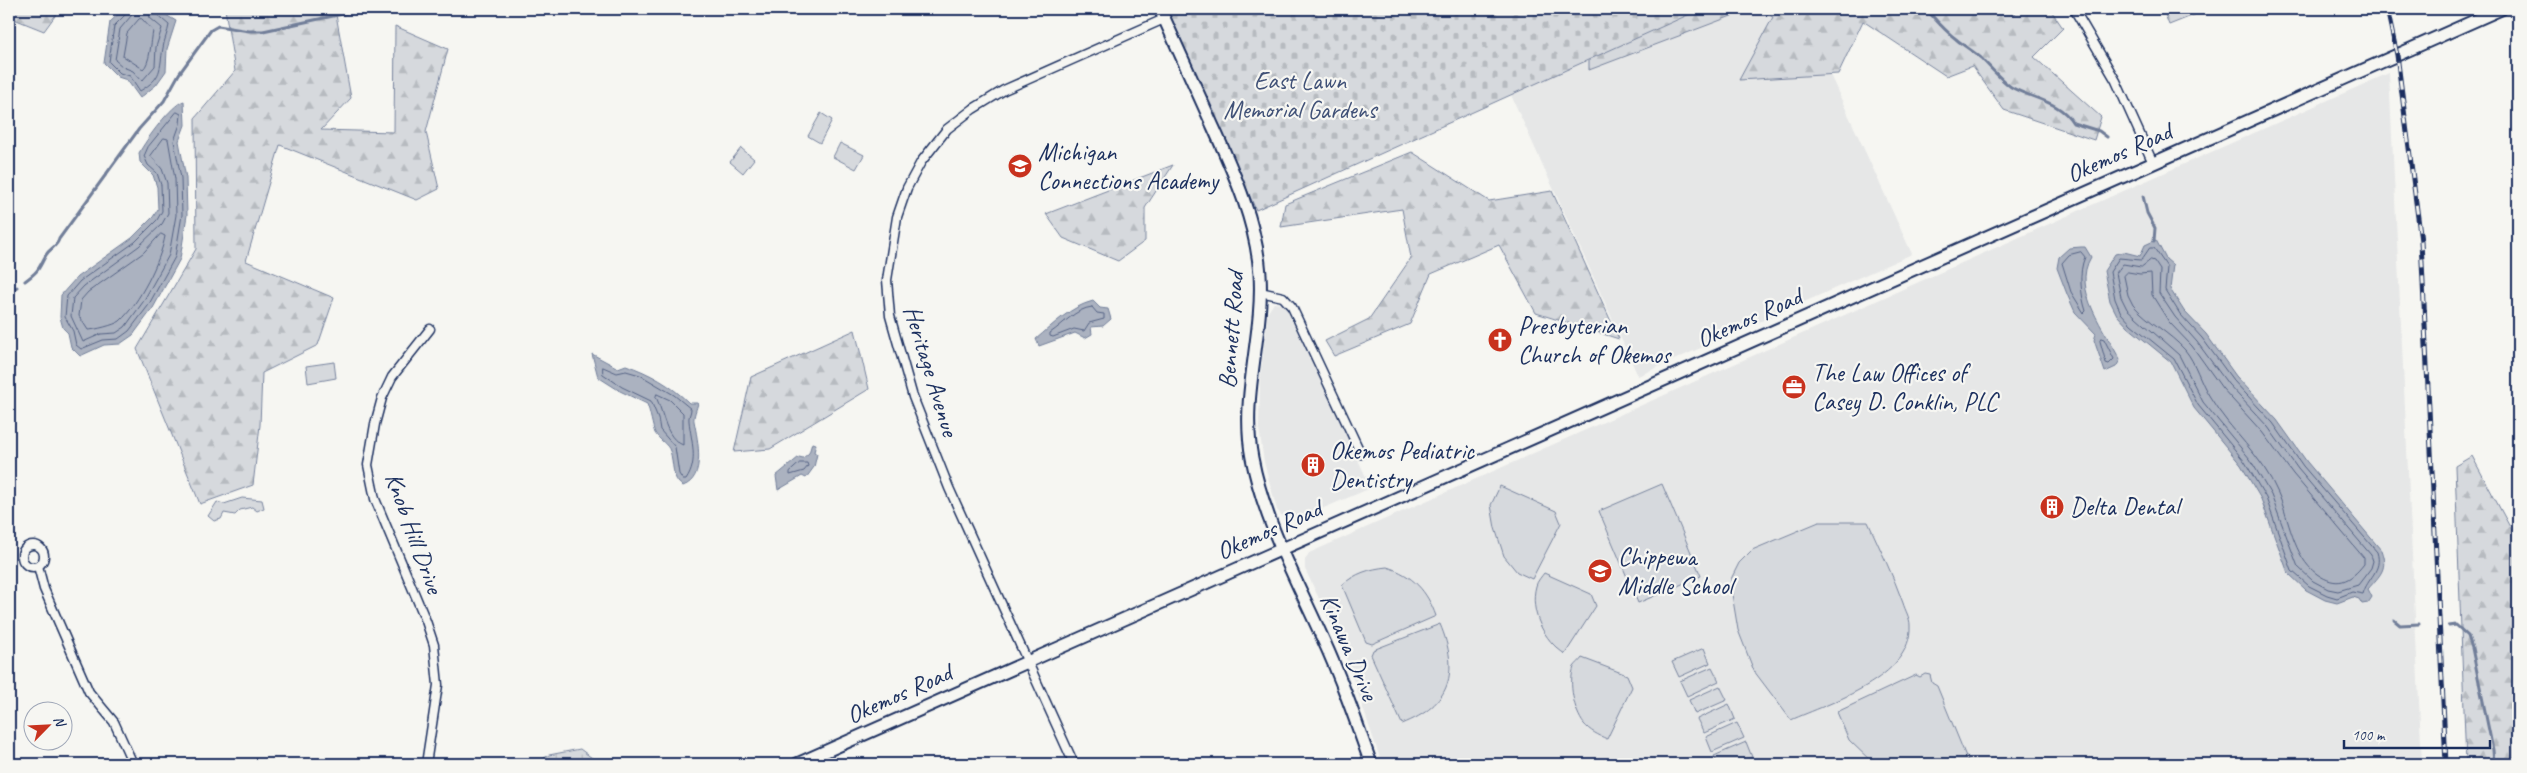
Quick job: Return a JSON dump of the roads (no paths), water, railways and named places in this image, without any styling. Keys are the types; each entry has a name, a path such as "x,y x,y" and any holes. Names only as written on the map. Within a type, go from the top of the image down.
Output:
{"main road":[{"name":"Okemos Road","path":"797,764 2501,9"},
{"name":"Bennett Road","path":"1162,14 1243,197 1256,244 1260,292 1258,328 1248,402 1250,443 1259,489 1282,548"},
{"name":"Kinawa Drive","path":"1282,548 1340,679 1371,764"}],"street":[{"path":"2074,9 2116,81 2153,163"},
{"name":"Heritage Avenue","path":"1074,764 949,488 913,397 890,316 887,280 897,217 907,188 921,162 947,129 973,108 1004,90 1162,14"},
{"path":"1260,292 1283,297 1292,306 1361,454"},
{"name":"Knob Hill Drive","path":"426,764 438,685 434,645 426,621 375,499 368,465 375,424 382,398 392,377 430,329"},
{"path":"38,566 44,589 89,692 114,722 133,764"}],"water":[{"path":"124,9 156,9 176,21 167,49 166,71 156,85 140,98 127,80 118,77 104,63 110,22"},
{"path":"184,101 185,125 179,141 186,178 187,215 180,259 153,308 133,335 120,344 104,345 80,356 71,347 68,333 63,328 60,317 61,295 77,277 132,238 153,217 158,209 157,187 153,175 140,162 139,153 172,109"},
{"path":"2156,240 2166,259 2173,265 2170,289 2184,311 2206,334 2236,376 2277,420 2307,462 2381,550 2384,562 2383,567 2380,575 2368,589 2372,597 2368,603 2362,604 2359,599 2353,597 2337,603 2325,600 2306,590 2288,573 2261,499 2241,465 2194,408 2171,362 2128,327 2117,315 2110,301 2104,271 2115,254 2124,252 2140,256 2145,245"},
{"path":"2085,247 2091,257 2086,270 2085,283 2088,296 2099,323 2120,360 2116,367 2105,372 2094,340 2096,334 2075,312 2057,268 2059,257 2069,248"},
{"path":"1093,301 1100,308 1108,309 1111,319 1103,326 1091,327 1092,334 1085,338 1075,333 1039,346 1036,339 1056,322 1077,307"},
{"path":"592,354 618,368 626,365 643,372 667,385 689,403 698,403 694,419 699,458 695,475 690,482 683,486 676,480 670,451 655,433 647,404 620,391 598,377"},
{"path":"812,443 816,444 814,452 817,454 814,467 806,478 802,476 778,490 776,476 799,457 803,458 809,453"}],"waterway":[{"path":"25,281 38,269 139,129 164,101 179,74 211,30 218,26 249,31 263,31 366,9"},
{"path":"1926,9 1940,25 1981,58 2011,87 2053,105 2061,110 2073,123 2099,131 2107,137"},
{"path":"2143,196 2147,213 2155,228 2154,241"},
{"path":"9,292 17,287"},
{"path":"2394,620 2400,625 2419,624"},
{"path":"2449,626 2456,625 2468,636 2472,648 2493,750 2494,764"}],"railway":[{"path":"2387,9 2397,55 2421,241 2446,764"}],"place":[{"name":"Michigan Connections Academy","path":"1020,166"},
{"name":"Presbyterian Church of Okemos","path":"1500,340"},
{"name":"The Law Offices of Casey D. Conklin, PLC","path":"1794,387"},
{"name":"Okemos Pediatric Dentistry","path":"1313,465"},
{"name":"Delta Dental","path":"2052,507"},
{"name":"Chippewa Middle School","path":"1600,571"}],"park label":[{"name":"East Lawn Memorial Gardens","path":"1300,96"}]}
